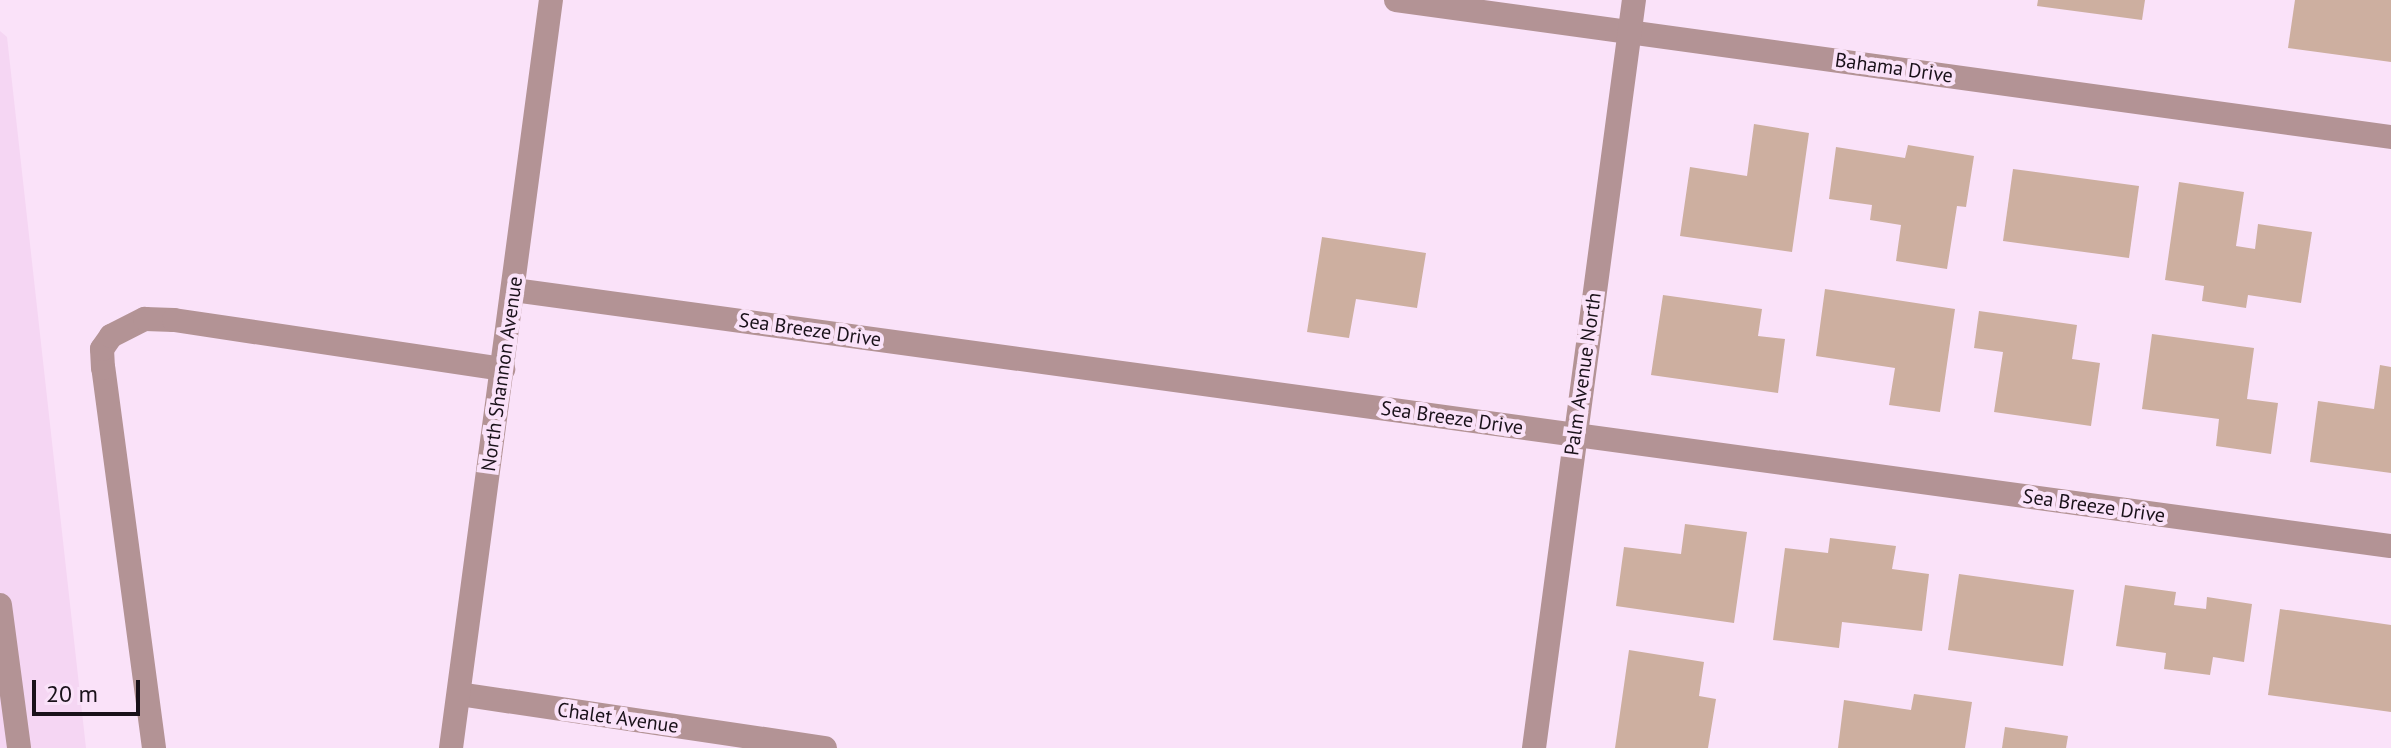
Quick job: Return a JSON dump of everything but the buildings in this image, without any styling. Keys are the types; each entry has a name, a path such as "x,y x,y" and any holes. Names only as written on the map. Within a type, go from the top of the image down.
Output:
{"street":[{"name":"North Shannon Avenue","path":"451,748 551,0"},
{"name":"Bahama Drive","path":"1396,0 2391,137"},
{"name":"Palm Avenue North","path":"1534,748 1634,0"},
{"name":"Sea Breeze Drive","path":"514,290 2391,546"},
{"path":"154,748 103,368 102,349 111,336 145,319 174,320 503,369"},
{"path":"0,605 19,748"},
{"name":"Chalet Avenue","path":"459,694 825,748"}],"shaded area":[{"path":"0,31 7,37 86,748 0,748"}]}
